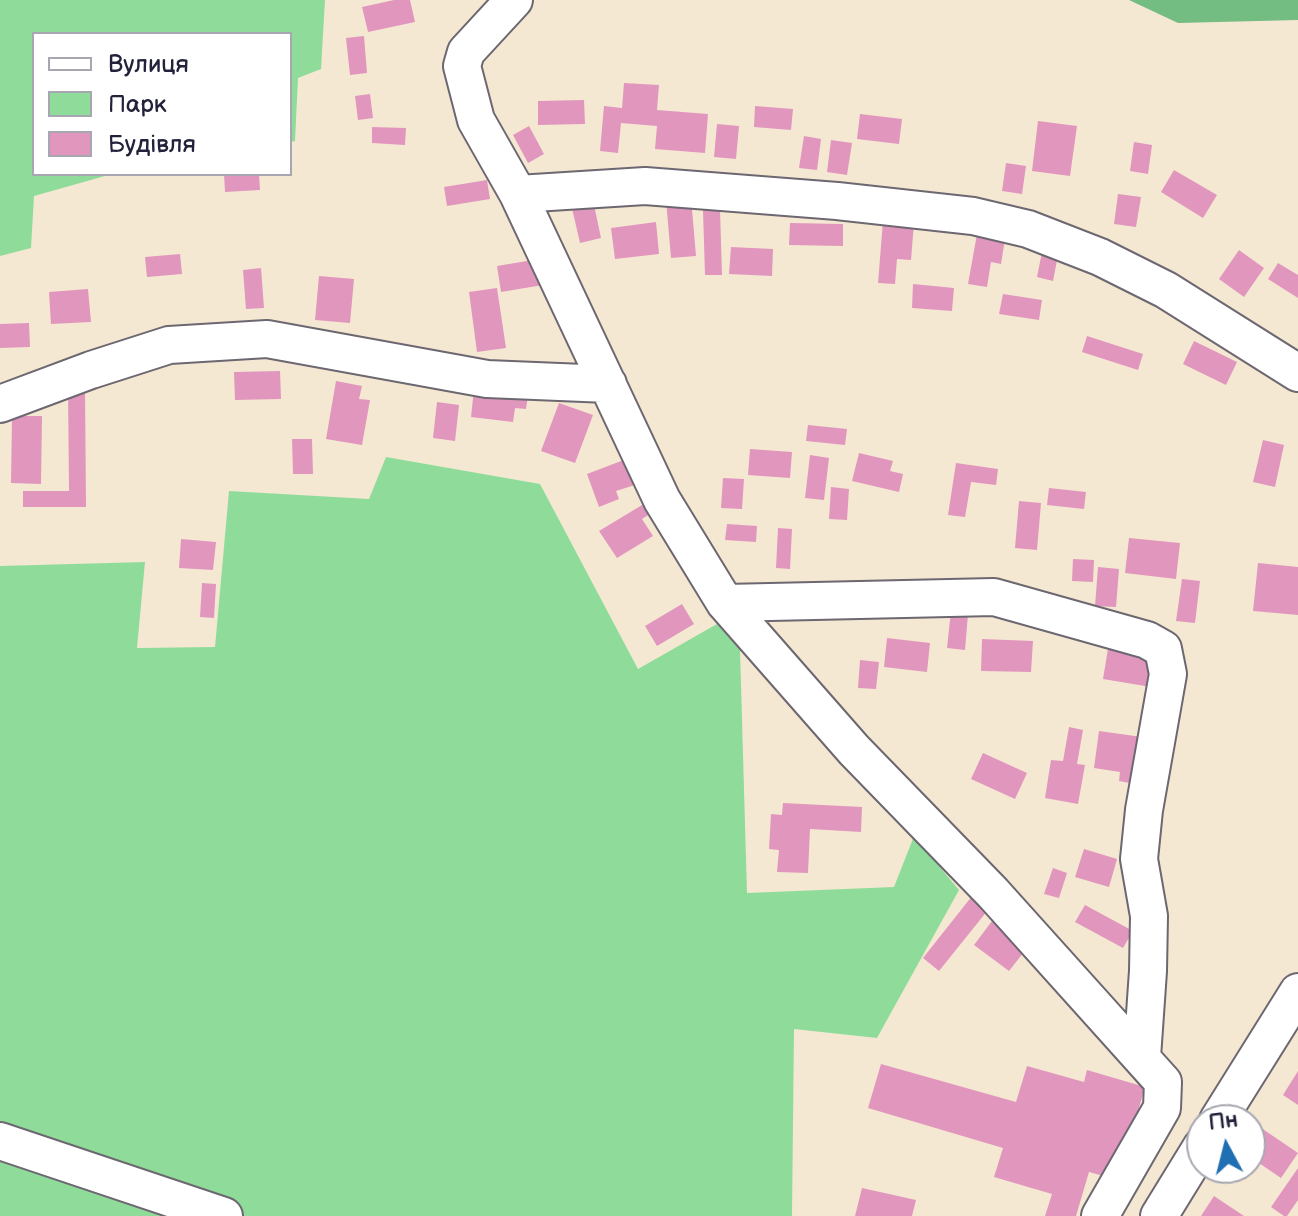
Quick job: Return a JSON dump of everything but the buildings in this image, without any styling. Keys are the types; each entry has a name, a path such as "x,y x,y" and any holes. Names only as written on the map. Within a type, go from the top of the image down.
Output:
{"street":[{"path":"514,0 466,52 462,66 476,120 518,194 662,500 725,603 854,750 993,893 1163,1082 1162,1108 1100,1216"},
{"path":"518,194 645,186 837,201 973,216 1028,229 1100,257 1166,290 1298,373"},
{"path":"0,404 169,345 267,339 487,379 608,384"},
{"path":"725,603 994,597 1147,640 1163,649 1168,674 1144,810 1139,859 1149,916 1142,1057"},
{"path":"1228,1104 1298,992"},
{"path":"0,1141 224,1216"},
{"path":"1159,1216 1186,1172"}],"green space":[{"path":"0,0 325,0 321,69 298,78 295,141 292,142 292,32 32,32 32,176 105,176 34,196 31,248 0,256"},
{"path":"1129,0 1298,0 1298,20 1178,23"},
{"path":"386,457 540,484 638,669 717,624 740,650 747,893 894,887 914,836 959,890 877,1038 794,1029 792,1216 0,1216 0,566 145,562 137,648 215,647 229,491 369,499"}]}
